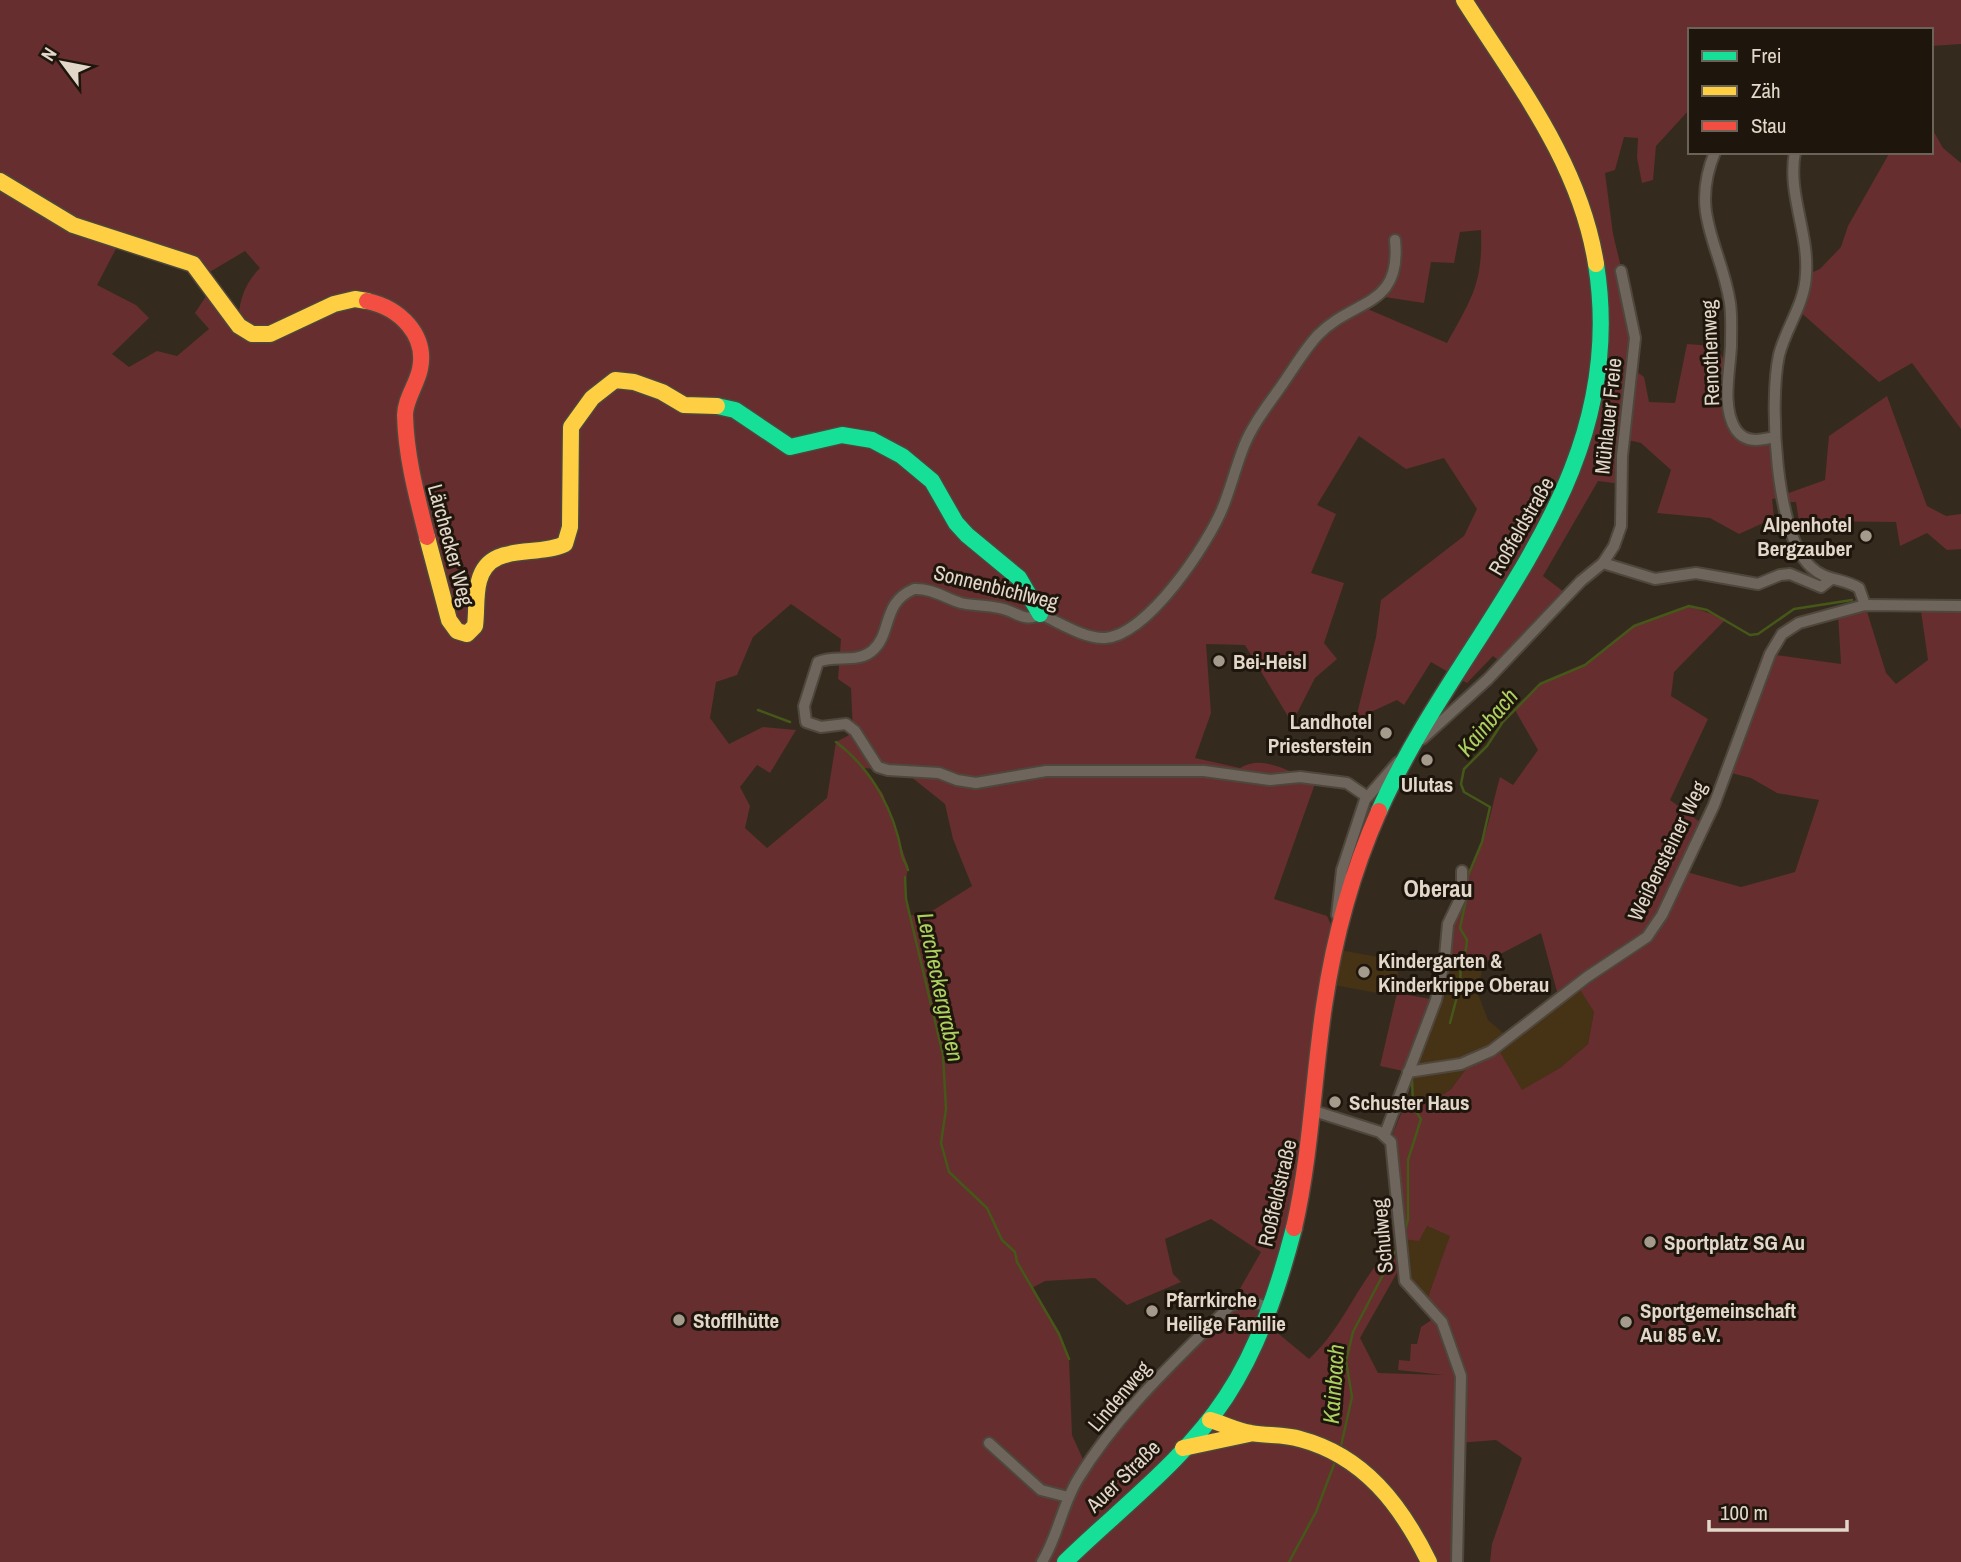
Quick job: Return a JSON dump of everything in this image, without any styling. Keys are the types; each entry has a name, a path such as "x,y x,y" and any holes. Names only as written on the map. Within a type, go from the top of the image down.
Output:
{"main road":[{"name":"Roßfeldstraße","path":"1210,1420 1243,1367 1268,1307 1292,1229 1310,1148 1321,1029 1336,935 1365,842 1394,777 1558,509 1586,437 1598,385 1601,301 1594,253 1574,183 1564,160 1464,0"},
{"name":"Lärchecker Weg","path":"0,181 8,183 73,225 193,264 240,326 252,334 270,334 334,304 355,299 376,303 407,322 419,337 421,349 420,369 405,412 414,488 433,550 449,620 461,633 467,634 475,626 478,583 488,563 511,552 555,550 565,544 570,527 571,427 601,390 615,380 624,379 662,392 684,405 710,404 735,411 790,447 842,435 872,440 889,448 932,481 956,523 1019,578 1040,614"},
{"path":"1225,1399 1244,1431"},
{"path":"1210,1420 1244,1431 1277,1434 1326,1447 1354,1461 1380,1483 1396,1502 1429,1562"},
{"path":"1210,1420 1217,1436 1223,1439"},
{"name":"Auer Straße","path":"1065,1562 1210,1420"},
{"path":"1183,1448 1244,1431"}],"street":[{"name":"Renothenweg","path":"1714,154 1706,186 1705,214 1730,303 1729,391 1732,422 1744,437 1757,441 1776,437"},
{"path":"1796,154 1794,183 1806,239 1807,275 1802,298 1780,354 1775,390 1776,437 1784,502 1794,544 1812,569 1830,580 1859,587 1865,605"},
{"name":"Sonnenbichlweg","path":"1366,796 1347,783 1300,776 1270,780 1204,771 1046,771 967,782 939,773 877,767 855,730 846,724 814,726 803,718 804,706 818,662 858,658 869,653 878,645 890,610 898,599 914,589 933,591 963,603 998,607 1023,618 1031,619 1040,614 1095,638 1108,638 1121,633 1152,609 1188,567 1203,544 1223,506 1244,445 1258,419 1319,334 1365,305 1391,284 1396,264 1395,240"},
{"name":"Mühlauer Freie","path":"1413,747 1488,678 1581,581 1603,563 1614,546 1620,526 1623,447 1634,361 1634,321 1621,271"},
{"path":"1603,563 1655,579 1696,573 1758,584 1790,574 1821,587 1830,580"},
{"name":"Weißensteiner Weg","path":"1408,1072 1461,1064 1491,1051 1577,984 1647,937 1662,915 1714,805 1776,643 1782,634 1799,623 1865,605 1961,606"},
{"name":"Roßfeldstraße","path":"1336,935 1342,870 1366,796 1413,747"},
{"path":"1314,1111 1385,1134 1436,1000 1445,957 1448,924 1462,895 1462,871"},
{"name":"Schulweg","path":"1385,1134 1391,1142 1395,1161 1399,1243 1405,1280 1442,1322 1461,1376 1457,1562"},
{"name":"Lindenweg","path":"1042,1562 1052,1544 1068,1497 1086,1467 1144,1391 1230,1306 1245,1300 1268,1307"},
{"path":"989,1443 1041,1490 1068,1497"}],"shaded area":[{"path":"0,0 1961,0 1961,44 1933,46 1933,28 1688,28 1688,111 1656,146 1653,180 1642,183 1637,158 1638,138 1624,137 1615,170 1605,173 1613,234 1634,321 1633,369 1644,377 1649,402 1675,403 1687,344 1713,346 1730,366 1730,411 1737,431 1754,441 1775,437 1783,495 1825,480 1829,436 1887,396 1927,506 1946,516 1961,514 1961,549 1947,550 1927,533 1900,546 1896,522 1799,521 1796,502 1784,502 1783,497 1772,499 1774,518 1739,534 1710,518 1657,513 1671,470 1641,443 1624,439 1621,484 1598,481 1543,576 1568,595 1503,664 1493,656 1467,683 1431,662 1404,705 1397,700 1373,711 1354,726 1376,637 1381,600 1464,536 1477,509 1444,458 1406,469 1359,436 1317,505 1336,514 1311,573 1344,583 1324,643 1337,659 1315,678 1292,723 1245,645 1206,644 1211,713 1195,758 1240,768 1250,764 1268,764 1317,778 1274,899 1327,916 1336,935 1321,1029 1310,1148 1292,1229 1263,1321 1309,1359 1332,1332 1370,1273 1393,1245 1398,1271 1360,1338 1378,1373 1444,1375 1398,1370 1399,1360 1410,1361 1411,1344 1417,1344 1421,1327 1433,1319 1439,1324 1457,1376 1460,1376 1450,1340 1429,1304 1429,1294 1450,1236 1427,1226 1419,1241 1402,1239 1399,1162 1393,1133 1406,1102 1429,1104 1451,1089 1472,1061 1497,1047 1522,1090 1560,1068 1588,1044 1594,1012 1577,985 1559,999 1541,933 1483,963 1445,957 1450,926 1478,855 1500,777 1513,785 1538,750 1515,710 1540,684 1585,665 1634,626 1689,606 1726,619 1674,672 1671,696 1708,719 1670,800 1704,825 1683,871 1741,887 1795,872 1819,800 1777,793 1751,778 1727,772 1770,654 1841,664 1838,614 1865,605 1886,673 1896,684 1928,660 1920,604 1961,606 1961,1562 1490,1562 1492,1544 1522,1458 1496,1440 1458,1443 1457,1562 0,1562 0,184 17,190 70,226 119,243 97,285 136,305 149,318 112,354 129,367 157,351 177,356 209,329 195,313 208,293 220,301 245,334 252,337 267,338 282,333 330,308 348,303 366,303 407,324 417,340 419,351 402,416 404,452 415,511 422,510 408,428 411,404 426,359 425,341 414,320 382,298 367,293 351,294 334,300 284,325 253,329 239,321 240,306 244,292 260,268 245,251 208,273 191,258 79,224 15,184 0,178","holes":["1481,230 1478,277 1447,343 1363,307 1378,296 1424,303 1431,262 1454,263 1460,232","791,604 841,639 838,679 851,688 853,733 836,742 827,798 767,848 745,828 750,806 740,787 757,765 770,773 796,730 763,727 729,744 710,718 716,682 737,675 753,637","864,768 905,772 945,804 953,839 972,886 924,916 910,915 905,888 908,866 883,794","1211,1219 1261,1252 1230,1306 1144,1391 1086,1466 1072,1435 1069,1359 1059,1334 1032,1288 1045,1281 1095,1278 1127,1305 1181,1282 1173,1274 1165,1239"]},
{"path":"1933,130 1943,148 1961,163 1961,429 1912,363 1879,382 1797,309 1806,275 1820,269 1841,247 1848,226 1889,154 1933,154"},
{"name":"Kindergarten & Kinderkrippe Oberau","path":"1334,949 1400,961 1394,996 1328,984"},
{"path":"1445,957 1483,963 1478,994 1488,1020 1509,1038 1577,984 1594,1012 1588,1044 1560,1068 1522,1091 1472,1061 1451,1089 1429,1104 1413,1102 1412,1078 1408,1072"},
{"path":"1397,993 1436,1000 1408,1072 1380,1066"},
{"path":"1427,1226 1451,1236 1429,1294 1429,1304 1409,1287 1402,1239"}],"waterway":[{"name":"Kainbach","path":"1460,983 1461,963 1467,940 1460,928 1468,891 1467,878 1482,842 1490,807 1464,792 1461,784 1464,769 1487,746 1502,723 1540,684 1585,665 1634,626 1689,606 1707,610 1750,635 1758,634 1794,609 1852,600"},
{"name":"Lercheckergraben","path":"758,710 790,722"},
{"name":"Lercheckergraben","path":"836,742 861,765 880,792 894,823 908,870"},
{"name":"Lercheckergraben","path":"905,877 906,899 943,1055 946,1109 941,1143 949,1172 987,1208 1002,1240 1015,1252 1017,1262 1059,1334 1069,1359"},
{"name":"Kainbach","path":"1450,1023 1458,993"},
{"name":"Kainbach","path":"1405,1231 1408,1219 1408,1160 1421,1119 1413,1107 1412,1078"},
{"name":"Kainbach","path":"1341,1446 1352,1397 1346,1361 1353,1332 1396,1250"},
{"name":"Kainbach","path":"1289,1562 1316,1512 1336,1459"}],"traffic: fast":[{"path":"1379,811 1413,744 1532,552 1565,487 1589,418 1600,344 1596,264"},
{"path":"717,406 735,410 790,447 842,435 872,440 902,456 932,481 956,523 967,535 1019,578 1040,614"},
{"path":"1065,1562 1171,1463 1226,1397 1238,1378 1267,1316 1294,1228"}],"traffic: slow":[{"path":"1464,0 1525,94 1561,158 1588,227 1596,264"},
{"path":"0,181 73,225 193,264 239,326 252,334 270,334 334,304 355,299 367,301"},
{"path":"427,537 449,620 457,631 467,634 475,626 477,592 484,568 503,555 565,544 570,527 571,427 592,398 615,380 634,382 662,392 684,405 717,406"},
{"path":"1210,1420 1246,1432 1300,1439 1343,1457 1362,1470 1393,1503 1429,1562"},
{"path":"1183,1448 1249,1434"}],"traffic: jam":[{"path":"367,301 400,317 415,334 419,345 420,369 405,415 410,462 427,537"},
{"path":"1294,1228 1333,956 1352,882 1379,811"}],"place":[{"name":"Alpenhotel Bergzauber","path":"1866,536"},
{"name":"Bei-Heisl","path":"1219,661"},
{"name":"Landhotel Priesterstein","path":"1386,733"},
{"name":"Ulutas","path":"1427,760"},
{"name":"Kindergarten & Kinderkrippe Oberau","path":"1364,972"},
{"name":"Schuster Haus","path":"1335,1102"},
{"name":"Sportplatz SG Au","path":"1650,1242"},
{"name":"Pfarrkirche Heilige Familie","path":"1152,1311"},
{"name":"Stofflhütte","path":"679,1320"},
{"name":"Sportgemeinschaft Au 85 e.V.","path":"1626,1322"}],"district":[{"name":"Oberau","path":"1438,888"}]}
